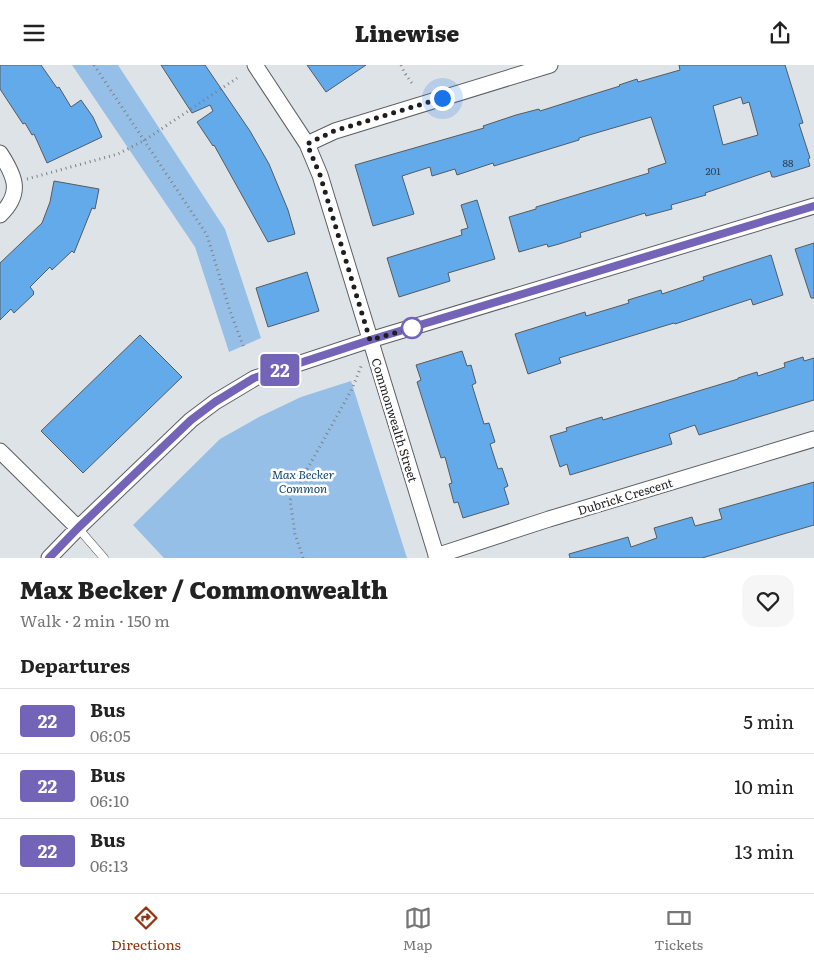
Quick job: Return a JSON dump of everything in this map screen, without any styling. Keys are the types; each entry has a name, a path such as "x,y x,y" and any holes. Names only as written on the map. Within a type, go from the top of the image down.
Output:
{"street":[{"name":"Commonwealth Street","path":"255,65 307,144 320,175 437,557"},
{"path":"307,144 334,131 550,65"},
{"path":"0,153 12,170 15,182 13,198 0,215"},
{"path":"49,558 191,420 215,402 254,378 370,340 814,206"},
{"name":"Dubrick Crescent","path":"437,557 549,519 814,439"},
{"path":"0,451 78,528"}],"lane":[{"path":"78,528 104,558"}],"path":[{"path":"94,65 207,235 230,311 244,348"},
{"path":"401,65 414,86"},
{"path":"15,182 118,154 145,140 237,78"},
{"path":"303,558 295,535 290,500 352,389 370,340"}],"green space":[{"path":"72,65 118,65 225,229 261,338 229,352 195,247"},
{"name":"Max Becker Common","path":"351,381 407,558 164,558 133,525 220,439 259,417 301,397"}],"building":[{"path":"0,65 41,65 57,88 59,87 71,107 81,100 93,117 102,137 47,163 34,134 32,135 25,123 23,124 0,89"},
{"path":"161,65 205,65 250,131 269,164 288,210 295,234 268,242 214,145 197,122 213,111 210,105 192,113"},
{"path":"307,65 366,65 326,92"},
{"path":"679,65 785,65 803,123 799,124 810,158 808,159 810,166 775,177 772,177 770,171 705,193 706,195 671,205 672,209 646,216 645,213 580,233 581,237 559,244 548,247 547,244 519,252 509,217 649,173 648,169 666,163 651,117 494,166 493,163 457,175 455,169 432,176 430,167 402,176 414,214 373,226 355,165 484,128 483,126 516,115 539,109 540,111 637,79 638,82 680,70","holes":["741,97 743,104 749,102 758,135 723,145 713,106"]},
{"path":"54,181 99,189 95,209 92,208 74,253 72,251 52,270 50,267 30,287 34,294 14,313 11,309 0,320 0,263 42,223 50,202"},
{"path":"477,200 495,259 448,273 450,281 399,297 387,258 462,235 461,230 468,228 461,205"},
{"path":"814,243 814,298 811,298 795,249"},
{"path":"771,255 783,295 753,305 751,299 675,324 559,358 561,363 528,374 515,334 585,312 586,316 629,303 628,300 661,290 662,294 704,280 703,277"},
{"path":"307,272 319,311 268,327 256,288"},
{"path":"140,335 182,377 83,473 41,431"},
{"path":"462,351 467,366 471,365 476,383 472,385 484,424 489,423 495,442 490,444 498,469 502,468 508,486 504,488 509,504 463,518 458,502 454,503 449,484 452,483 445,457 441,458 417,382 421,380 416,365"},
{"path":"803,357 804,361 814,358 814,400 699,435 695,425 669,434 672,444 570,475 567,464 560,467 550,436 567,431 566,428 602,417 603,420 757,372 758,376 785,367 784,363"},
{"path":"814,482 814,525 702,558 570,558 569,554 628,537 631,547 657,538 654,528 692,517 695,526 722,519 719,509"}],"bus line":[{"name":"22","path":"49,558 191,420 215,402 254,378 370,340 814,206"}],"route":[{"path":"412,328 370,340 320,175 307,144 334,131 442,98"}]}
